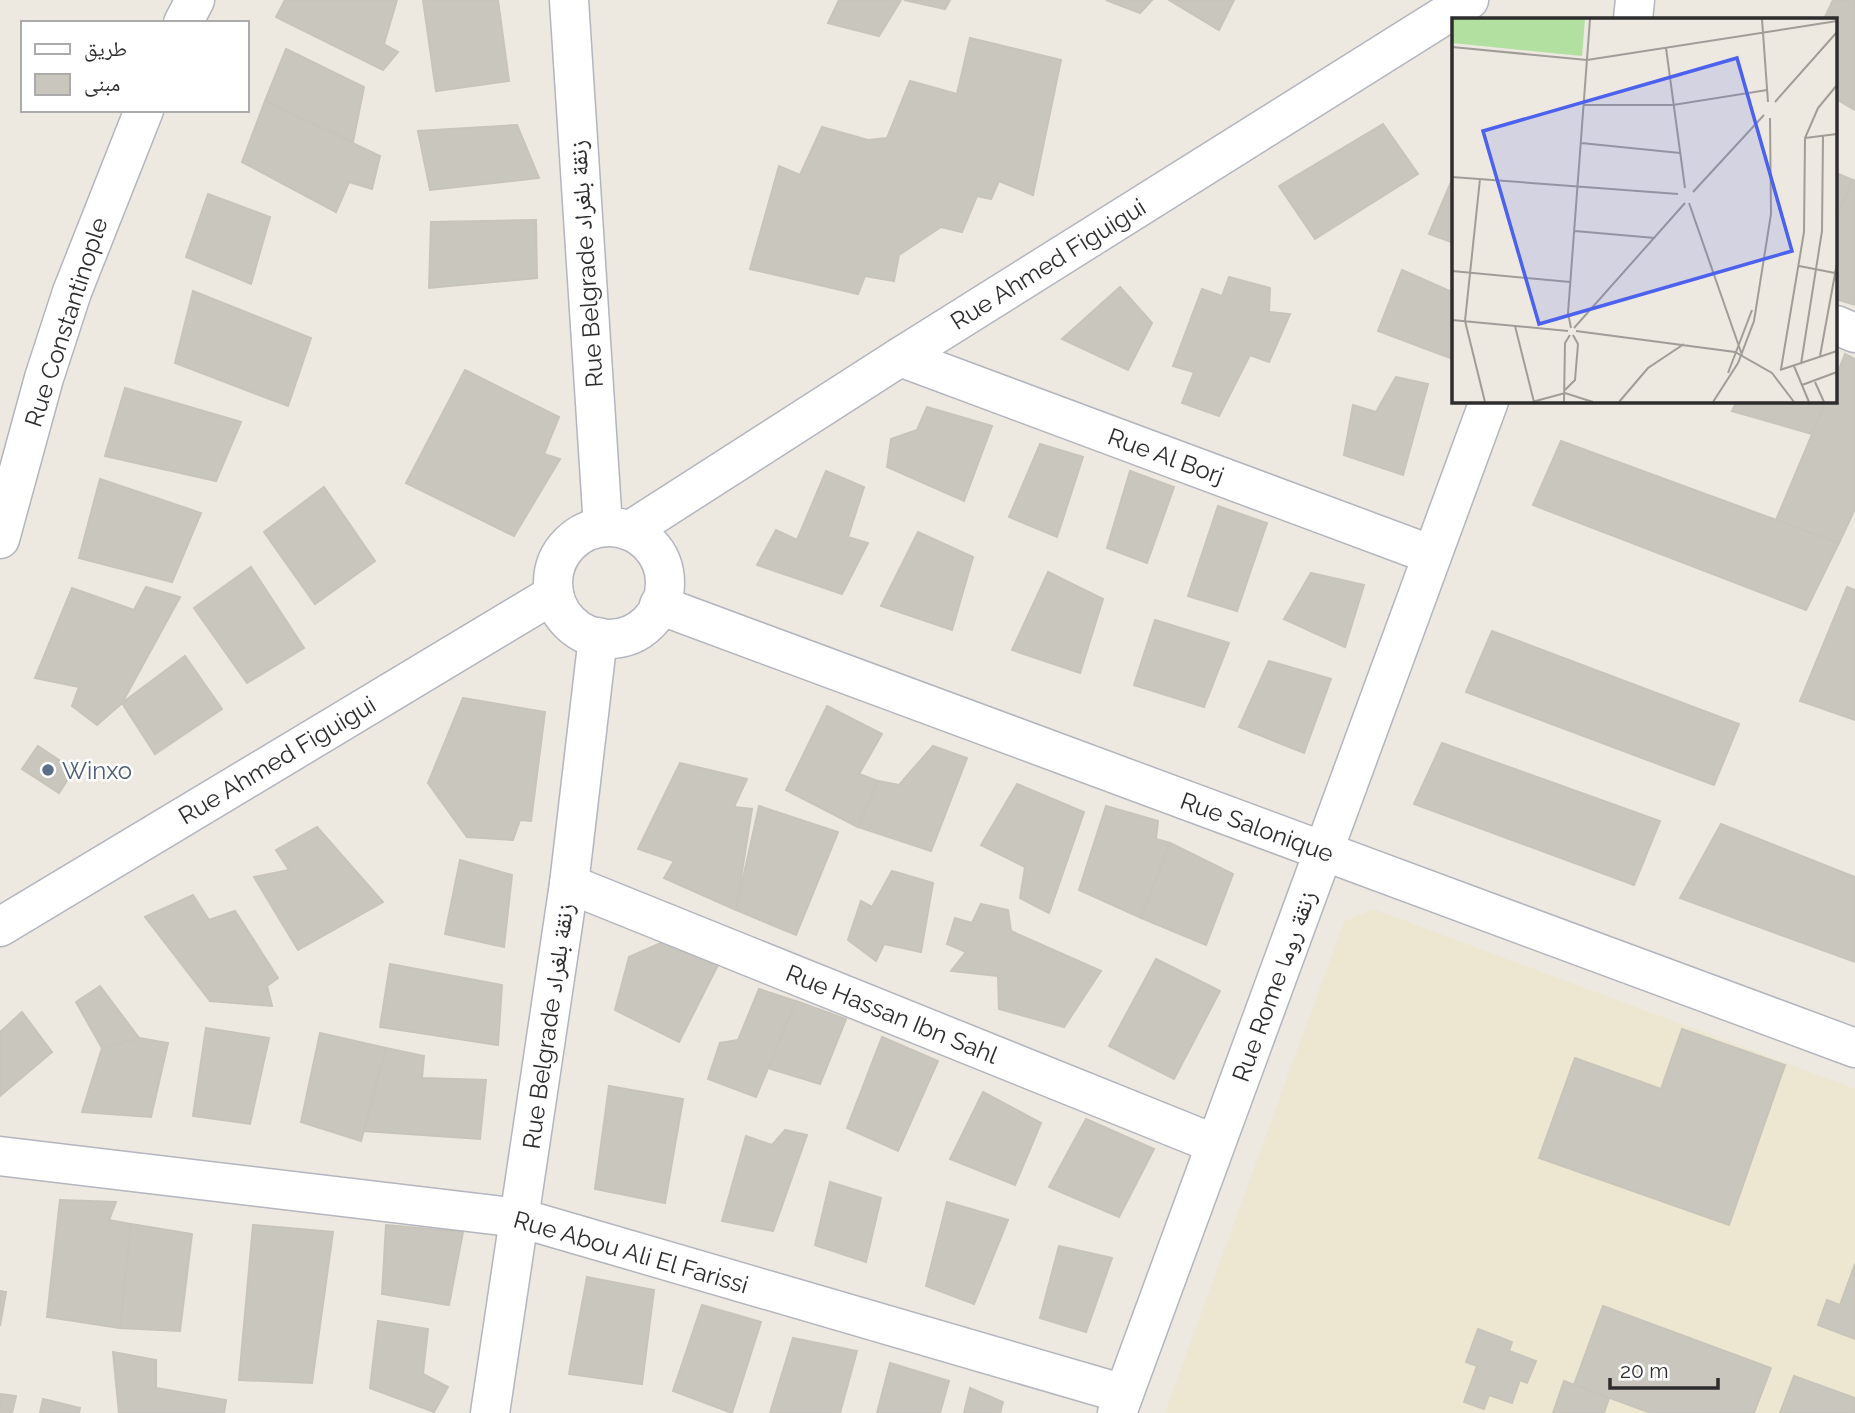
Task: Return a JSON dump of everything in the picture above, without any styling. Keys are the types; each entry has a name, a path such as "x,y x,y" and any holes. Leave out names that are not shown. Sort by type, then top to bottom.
{"street":[{"path":"184,21 195,0"},
{"name":"Rue Belgrade زنقة بلغراد","path":"569,0 616,529"},
{"name":"Rue Ahmed Figuigui","path":"616,529 900,357 1469,0"},
{"path":"1633,18 1635,0"},
{"name":"Rue Constantinople","path":"0,539 44,377 72,292 143,112"},
{"path":"1838,326 1855,333"},
{"name":"Rue Al Borj","path":"900,357 1432,555"},
{"name":"Rue Rome زنقة روما","path":"1121,1403 1489,402"},
{"path":"616,529 645,541 660,562 664,589 650,621 635,632 617,638 598,637 573,626 561,611 554,594 553,575 564,549 578,536 616,529"},
{"name":"Rue Ahmed Figuigui","path":"0,927 554,594"},
{"name":"Rue Salonique","path":"659,605 1855,1048"},
{"name":"Rue Belgrade زنقة بلغراد","path":"490,1413 569,884 598,637"},
{"name":"Rue Hassan Ibn Sahl","path":"569,884 1215,1144"},
{"name":"Rue Abou Ali El Farissi","path":"0,1156 520,1218 1121,1403"}],"shaded area":[{"path":"1373,909 1855,1089 1855,1413 1165,1413 1344,922"}],"building":[{"path":"285,0 397,0 384,44 398,52 383,70 276,17"},
{"path":"423,0 498,0 509,81 436,91"},
{"path":"839,0 901,0 879,36 828,23"},
{"path":"904,0 950,0 945,9"},
{"path":"1106,0 1152,0 1140,13"},
{"path":"1169,0 1234,0 1219,30"},
{"path":"1833,0 1855,0 1855,110 1838,100 1838,18 1824,18"},
{"path":"970,38 1061,60 1033,195 999,181 991,199 977,196 962,232 941,227 899,255 894,281 865,276 858,294 750,269 779,166 800,175 822,127 868,140 887,138 910,81 957,94"},
{"path":"286,49 364,87 353,142 265,101"},
{"path":"265,101 380,156 372,189 349,182 336,212 242,162"},
{"path":"1383,124 1418,174 1315,239 1279,186"},
{"path":"517,125 539,178 430,190 418,131"},
{"path":"1838,174 1853,180 1838,214"},
{"path":"1452,180 1452,242 1429,234"},
{"path":"1853,180 1855,305 1838,300 1838,214"},
{"path":"208,194 270,217 251,284 186,257"},
{"path":"536,220 537,278 429,288 431,222"},
{"path":"1402,270 1452,292 1450,358 1378,331"},
{"path":"1229,277 1270,288 1269,312 1290,314 1269,362 1250,355 1219,416 1182,403 1194,372 1173,366 1202,289 1222,296"},
{"path":"1120,287 1152,323 1128,370 1062,339"},
{"path":"193,291 311,338 288,406 175,363"},
{"path":"1845,354 1855,359 1855,509 1839,543 1776,520 1826,402 1838,402 1838,372"},
{"path":"465,370 559,417 544,454 560,459 514,536 406,483"},
{"path":"1396,377 1428,384 1403,475 1344,455 1353,405 1376,412"},
{"path":"125,388 241,422 216,481 105,456"},
{"path":"1736,402 1826,402 1812,434 1732,411"},
{"path":"927,407 992,426 964,501 887,467 891,439 917,430"},
{"path":"1561,441 1839,543 1806,610 1533,505"},
{"path":"1040,444 1083,457 1057,537 1009,517"},
{"path":"826,471 864,487 848,537 868,543 842,594 757,565 776,530 797,540"},
{"path":"1130,471 1174,487 1147,563 1107,548"},
{"path":"100,479 201,513 172,582 79,558"},
{"path":"324,487 375,561 315,604 264,532"},
{"path":"1218,506 1267,523 1237,611 1188,596"},
{"path":"918,532 973,557 952,630 881,606"},
{"path":"251,567 304,648 247,683 194,608"},
{"path":"1048,572 1103,599 1080,673 1012,650"},
{"path":"1311,573 1364,585 1345,647 1284,619"},
{"path":"146,587 180,597 122,703 97,725 72,706 79,687 35,678 72,588 134,610"},
{"path":"1847,587 1855,590 1855,720 1800,701"},
{"path":"1155,620 1229,643 1204,707 1134,685"},
{"path":"1492,631 1739,724 1714,785 1466,692"},
{"path":"185,656 222,709 155,754 122,703"},
{"path":"1269,661 1331,679 1304,753 1239,727"},
{"path":"463,698 545,712 531,821 520,820 513,840 467,837 428,783"},
{"path":"827,706 882,734 859,774 878,781 858,827 786,790"},
{"path":"1442,743 1660,821 1634,885 1414,804"},
{"path":"38,746 74,770 59,793 22,769"},
{"path":"933,746 967,758 931,851 858,827 878,781 899,785"},
{"path":"680,763 747,779 734,807 752,809 736,910 664,878 674,861 638,849"},
{"path":"1017,784 1084,812 1049,913 1020,898 1025,867 981,845"},
{"path":"759,806 838,832 796,935 736,910"},
{"path":"1106,806 1158,821 1156,839 1170,843 1141,918 1079,890"},
{"path":"1721,824 1855,877 1855,962 1680,898"},
{"path":"317,827 383,902 298,950 254,877 289,870 276,850"},
{"path":"1170,843 1233,874 1206,945 1141,918"},
{"path":"460,860 512,875 504,947 445,934"},
{"path":"892,871 933,883 921,952 884,944 876,961 848,940 861,901 872,907"},
{"path":"193,895 209,920 235,911 278,978 267,986 272,1006 210,1001 145,917"},
{"path":"981,904 1008,910 1011,931 1101,971 1064,1027 999,1009 998,976 951,971 966,952 947,944 955,918 972,923"},
{"path":"665,941 719,963 679,1042 615,1010 629,957"},
{"path":"1156,959 1220,991 1174,1079 1109,1046"},
{"path":"390,964 502,985 498,1045 380,1027"},
{"path":"100,986 139,1038 102,1048 76,1002"},
{"path":"759,989 796,1001 756,1097 708,1079 720,1043 738,1040"},
{"path":"796,1001 846,1019 820,1084 768,1068"},
{"path":"22,1012 52,1052 0,1096 0,1032"},
{"path":"206,1028 269,1038 250,1124 193,1116"},
{"path":"1682,1029 1785,1065 1729,1225 1539,1158 1575,1058 1661,1089"},
{"path":"320,1033 386,1048 361,1141 301,1122"},
{"path":"882,1037 938,1061 898,1151 847,1128"},
{"path":"139,1038 168,1043 151,1117 82,1112 102,1048"},
{"path":"386,1048 424,1056 422,1078 486,1080 480,1139 364,1131"},
{"path":"609,1086 683,1099 665,1203 595,1189"},
{"path":"983,1092 1041,1123 1015,1185 950,1159"},
{"path":"1086,1119 1154,1149 1119,1217 1049,1187"},
{"path":"785,1130 807,1135 773,1231 722,1221 746,1136 772,1145"},
{"path":"830,1182 881,1198 866,1262 815,1245"},
{"path":"60,1200 116,1202 109,1220 131,1224 120,1328 47,1317"},
{"path":"947,1202 1008,1220 974,1304 926,1286"},
{"path":"131,1224 192,1234 180,1331 120,1328"},
{"path":"253,1225 333,1232 312,1383 239,1380"},
{"path":"386,1225 463,1232 449,1305 382,1294"},
{"path":"1059,1246 1112,1258 1086,1332 1040,1318"},
{"path":"1855,1264 1855,1339 1818,1325 1827,1300 1840,1305"},
{"path":"587,1277 654,1290 642,1384 569,1374"},
{"path":"0,1291 6,1292 0,1326"},
{"path":"702,1305 761,1322 732,1413 673,1391"},
{"path":"1603,1306 1771,1368 1754,1413 1651,1413 1574,1385"},
{"path":"378,1321 428,1329 423,1374 448,1387 434,1412 370,1388"},
{"path":"1478,1329 1512,1342 1509,1351 1536,1361 1527,1383 1520,1380 1512,1403 1489,1395 1484,1409 1464,1402 1477,1366 1466,1362"},
{"path":"793,1338 857,1351 840,1413 770,1413"},
{"path":"113,1352 156,1360 156,1388 226,1400 224,1413 119,1413"},
{"path":"890,1363 949,1381 940,1413 877,1413"},
{"path":"1794,1376 1855,1398 1855,1413 1780,1413"},
{"path":"1564,1381 1609,1398 1604,1413 1553,1413"},
{"path":"970,1388 1003,1402 1000,1413 964,1413"},
{"path":"0,1394 16,1396 12,1413 0,1413"},
{"path":"43,1399 80,1408 79,1413 40,1413"}],"place":[{"name":"Winxo","path":"48,770"}]}
